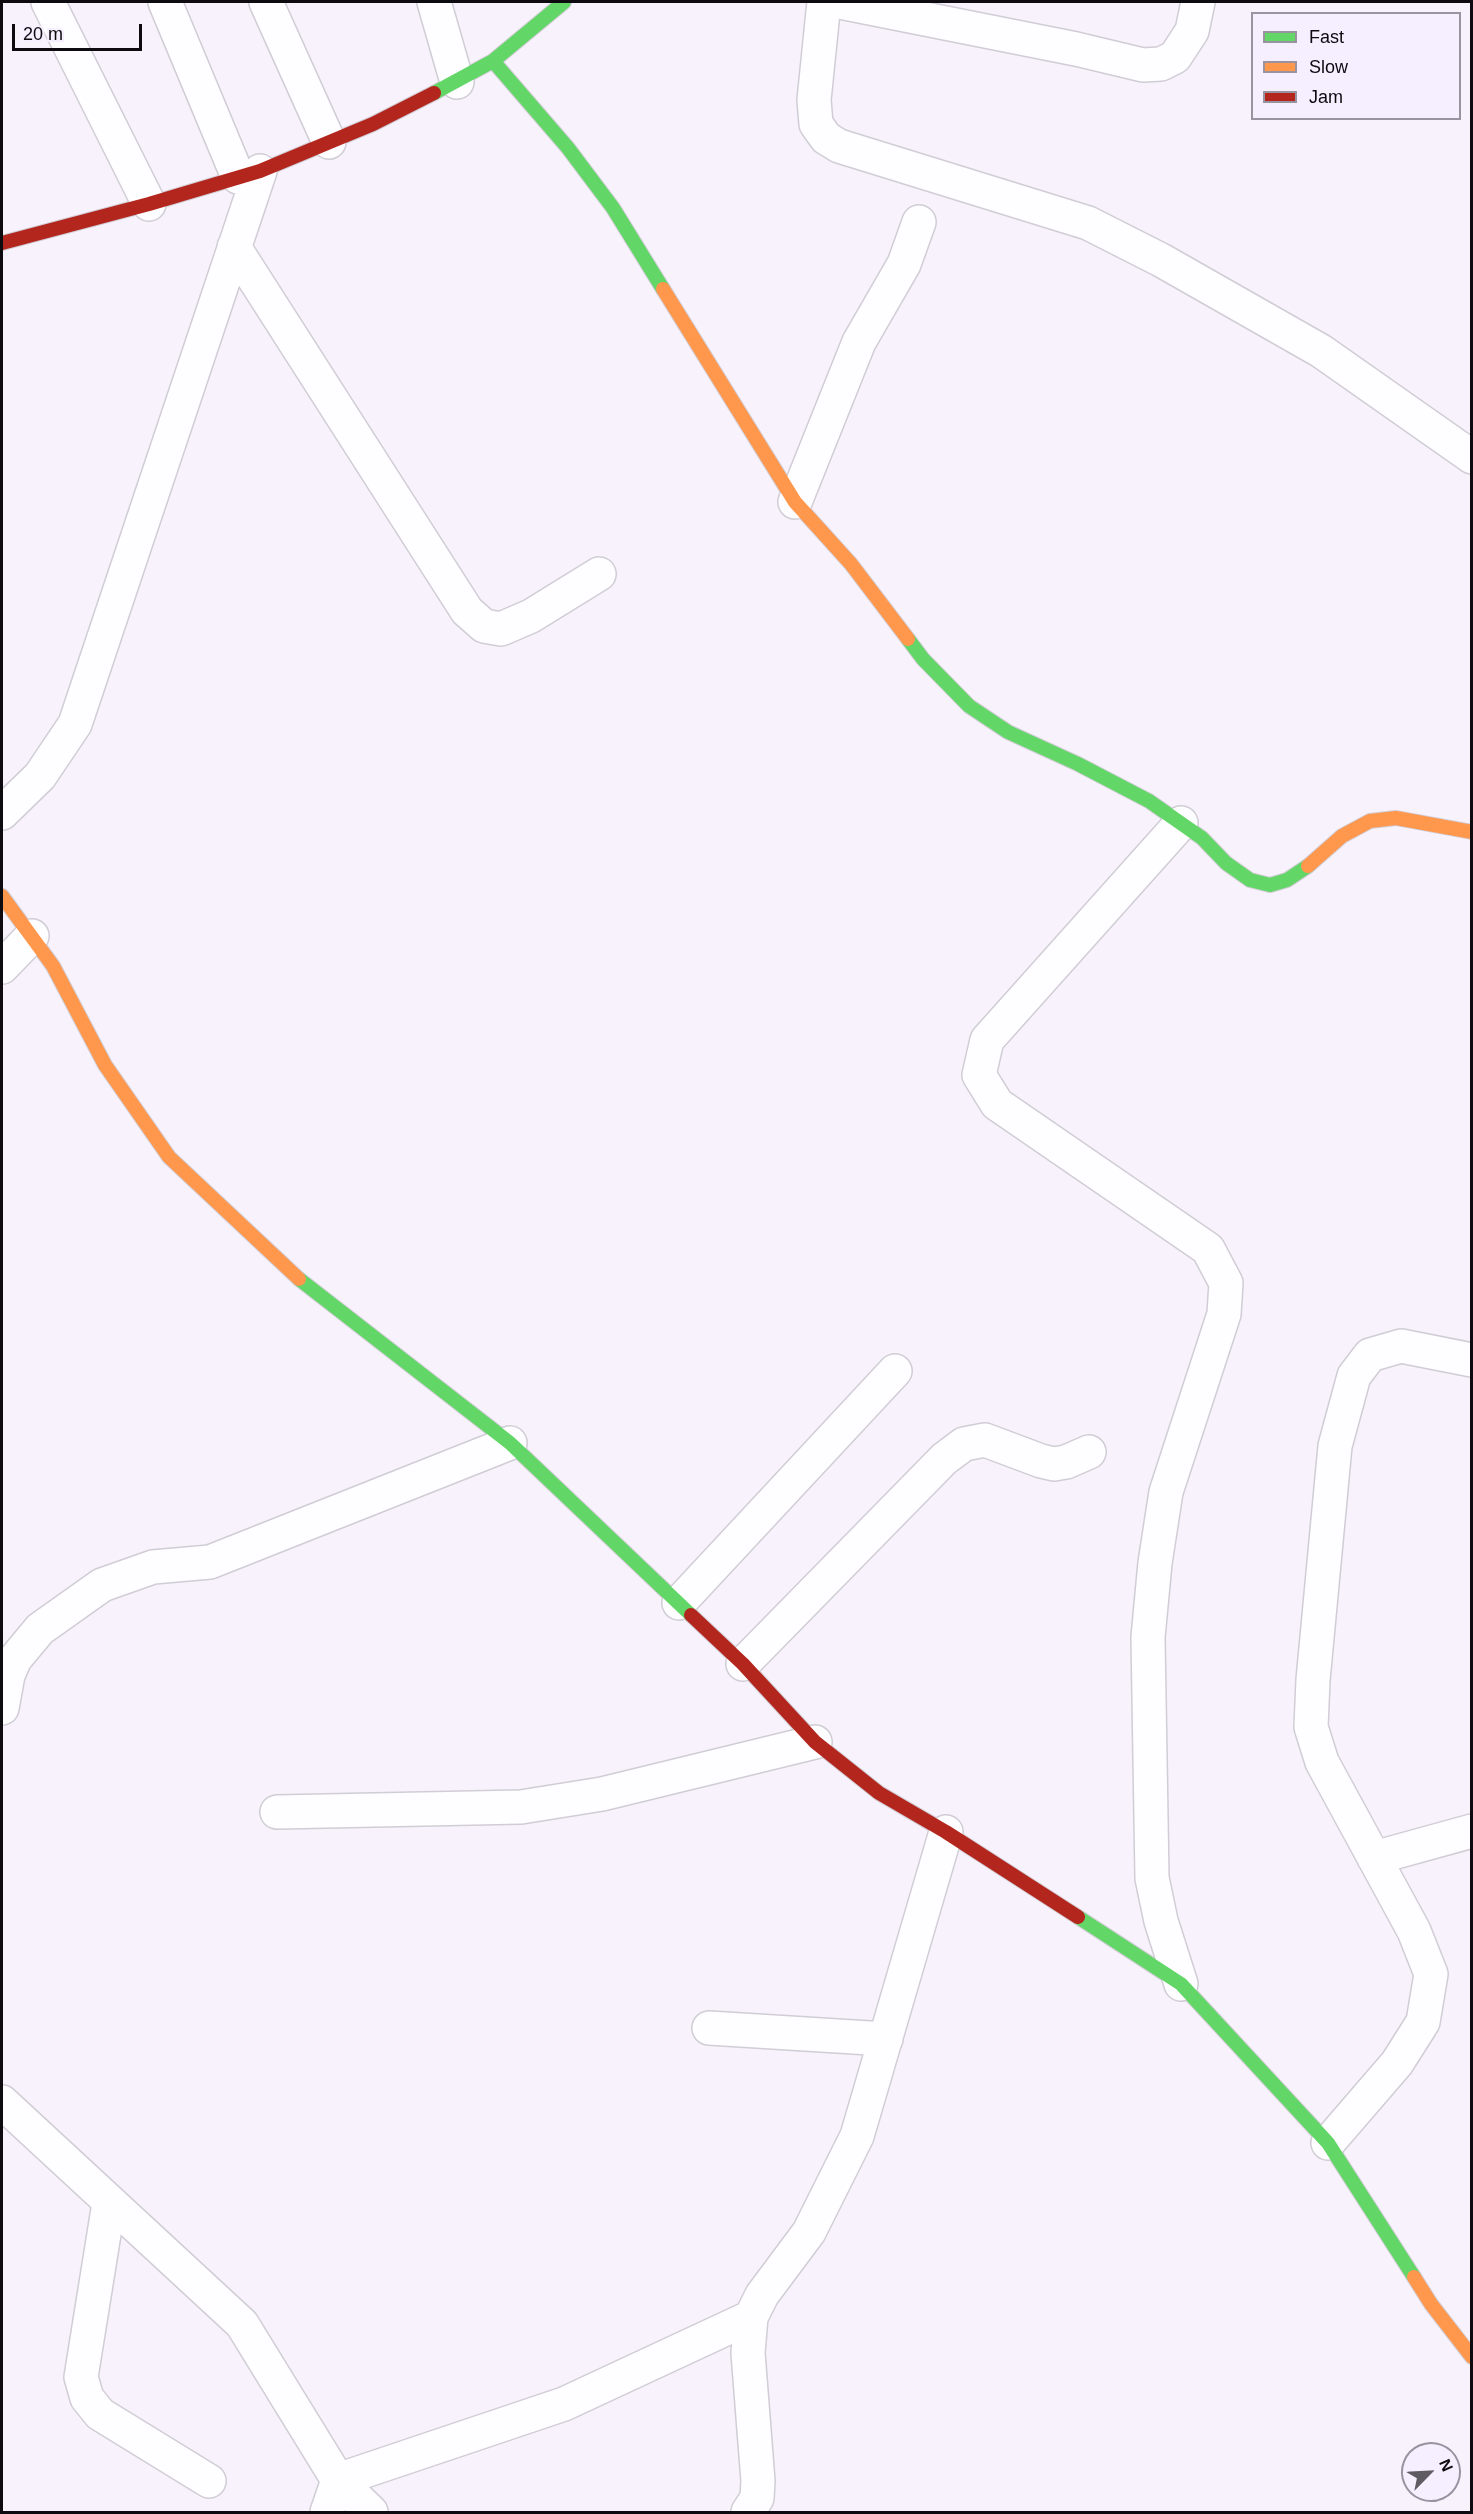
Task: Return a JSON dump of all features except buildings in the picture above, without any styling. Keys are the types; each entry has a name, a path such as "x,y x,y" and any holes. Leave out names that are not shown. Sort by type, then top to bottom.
{"street":[{"path":"48,2 149,204"},
{"path":"2,813 40,776 75,724 234,247 249,174 165,2"},
{"path":"266,2 328,142"},
{"path":"434,2 457,82"},
{"path":"2,243 149,204 249,174 374,123 457,82 493,61 564,2"},
{"path":"824,2 814,100 816,124 826,138 839,146 1088,223 1161,260 1321,351 1472,457"},
{"path":"840,2 1076,49 1143,65 1161,64 1175,57 1192,31 1198,2"},
{"path":"493,61 568,148 613,208 795,502 851,564 923,659 969,706 1008,732 1078,764 1149,801 1202,838 1226,864 1250,880 1270,885 1287,880 1315,861 1342,836 1370,821 1395,819 1472,832"},
{"path":"795,502 859,342 904,264 919,222"},
{"path":"234,247 468,611 484,626 501,629 531,616 599,574"},
{"path":"1181,823 987,1041 979,1075 997,1104 1208,1249 1226,1283 1224,1314 1166,1492 1155,1563 1148,1637 1152,1878 1161,1921 1181,1984"},
{"path":"2,896 53,966 105,1065 169,1157 312,1291 510,1443 743,1664 814,1742 879,1793 946,1832 1181,1984 1328,2143 1431,2304 1472,2357"},
{"path":"2,967 32,936"},
{"path":"1328,2143 1397,2063 1423,2022 1431,1974 1414,1931 1322,1762 1311,1727 1313,1680 1335,1446 1354,1376 1370,1355 1401,1346 1472,1360"},
{"path":"679,1603 895,1371"},
{"path":"743,1664 944,1459 964,1444 985,1440 1054,1464 1066,1462 1089,1452"},
{"path":"2,1708 5,1676 15,1659 40,1629 102,1585 153,1567 210,1562 510,1443"},
{"path":"277,1812 521,1807 602,1794 814,1742"},
{"path":"1374,1858 1472,1831"},
{"path":"748,2512 757,2498 758,2481 748,2353 751,2317 762,2295 809,2232 857,2136 946,1832"},
{"path":"709,2028 886,2039"},
{"path":"2,2102 109,2204 242,2324 338,2480 371,2512"},
{"path":"109,2204 81,2377 87,2398 100,2414 209,2481"},
{"path":"338,2480 564,2404 751,2317"},
{"path":"327,2512 338,2480"}],"traffic: fast":[{"path":"434,93 493,61 564,2"},
{"path":"493,61 568,148 613,208 663,289"},
{"path":"908,639 923,659 969,706 1008,732 1078,764 1149,801 1202,838 1226,863 1250,880 1270,885 1287,880 1308,866"},
{"path":"299,1279 510,1443 691,1615"},
{"path":"1078,1917 1181,1984 1328,2143 1414,2277"}],"traffic: slow":[{"path":"663,289 795,502 851,564 908,639"},
{"path":"1308,866 1342,836 1370,821 1396,818 1472,832"},
{"path":"2,896 53,966 105,1065 169,1157 299,1279"},
{"path":"1414,2277 1431,2304 1472,2357"}],"traffic: jam":[{"path":"2,243 149,204 260,171 373,124 434,93"},
{"path":"691,1615 743,1664 815,1742 879,1793 946,1832 1078,1917"}]}
